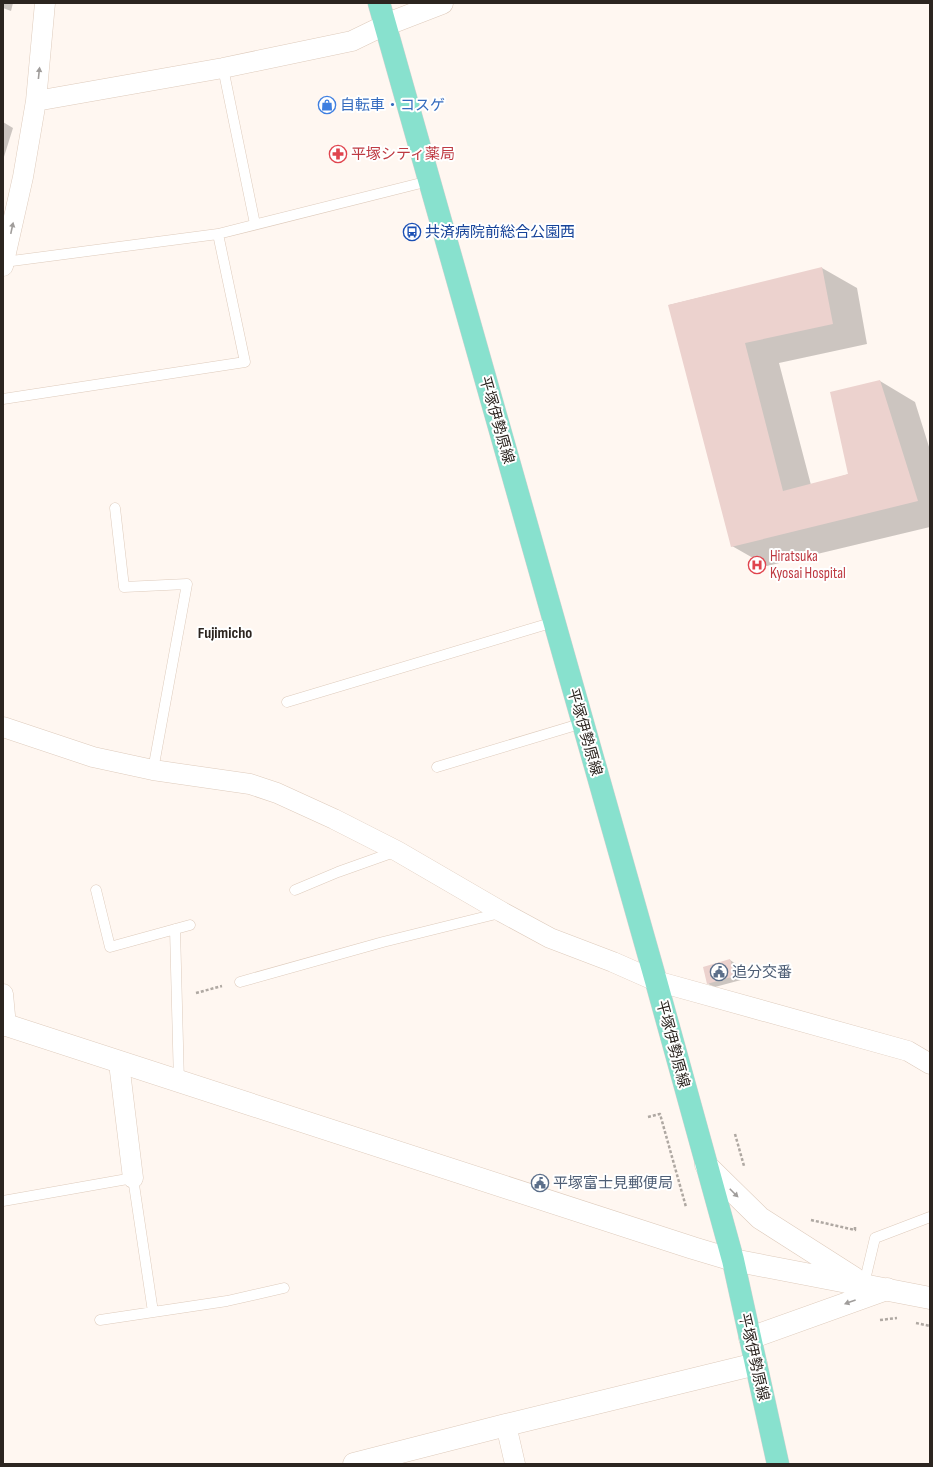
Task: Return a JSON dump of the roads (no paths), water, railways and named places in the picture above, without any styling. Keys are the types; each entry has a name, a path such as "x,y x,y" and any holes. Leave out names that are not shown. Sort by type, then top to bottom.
{"main road":[{"name":"平塚伊勢原線","path":"379,3 656,981 733,1260 778,1464"}],"street":[{"path":"4,264 23,177 36,101 45,3"},
{"path":"36,101 223,68 352,41 385,25 442,3"},
{"path":"3,727 93,757 154,770 250,784 277,793 334,818 397,851 550,938 613,962 656,981 908,1051 930,1064"},
{"path":"3,994 5,1025 120,1063 675,1243 733,1260 864,1284 930,1298"},
{"path":"120,1063 133,1178"},
{"path":"706,1165 760,1218 864,1284"},
{"path":"750,1338 887,1289"},
{"path":"354,1464 756,1364"},
{"path":"506,1425 514,1464"}],"lane":[{"path":"223,68 255,224"},
{"path":"4,264 218,234 429,181"},
{"path":"3,399 245,362 218,234"},
{"path":"115,508 124,587 187,584 154,770"},
{"path":"287,702 554,622"},
{"path":"437,767 583,723"},
{"path":"295,890 338,872 397,851"},
{"path":"96,890 110,947 190,925"},
{"path":"240,982 383,942 502,912"},
{"path":"175,929 179,1082"},
{"path":"3,1201 133,1178 153,1312"},
{"path":"864,1284 876,1238 930,1217"},
{"path":"100,1320 228,1301 284,1288"}],"place":[{"name":"自転車・コスゲ","path":"327,105"},
{"name":"平塚シティ薬局","path":"338,154"},
{"name":"共済病院前総合公園西","path":"412,232"},
{"name":"Hiratsuka Kyosai Hospital","path":"757,565"},
{"name":"追分交番","path":"719,972"},
{"name":"平塚富士見郵便局","path":"540,1183"}],"district":[{"name":"Fujimicho","path":"225,632"}]}
